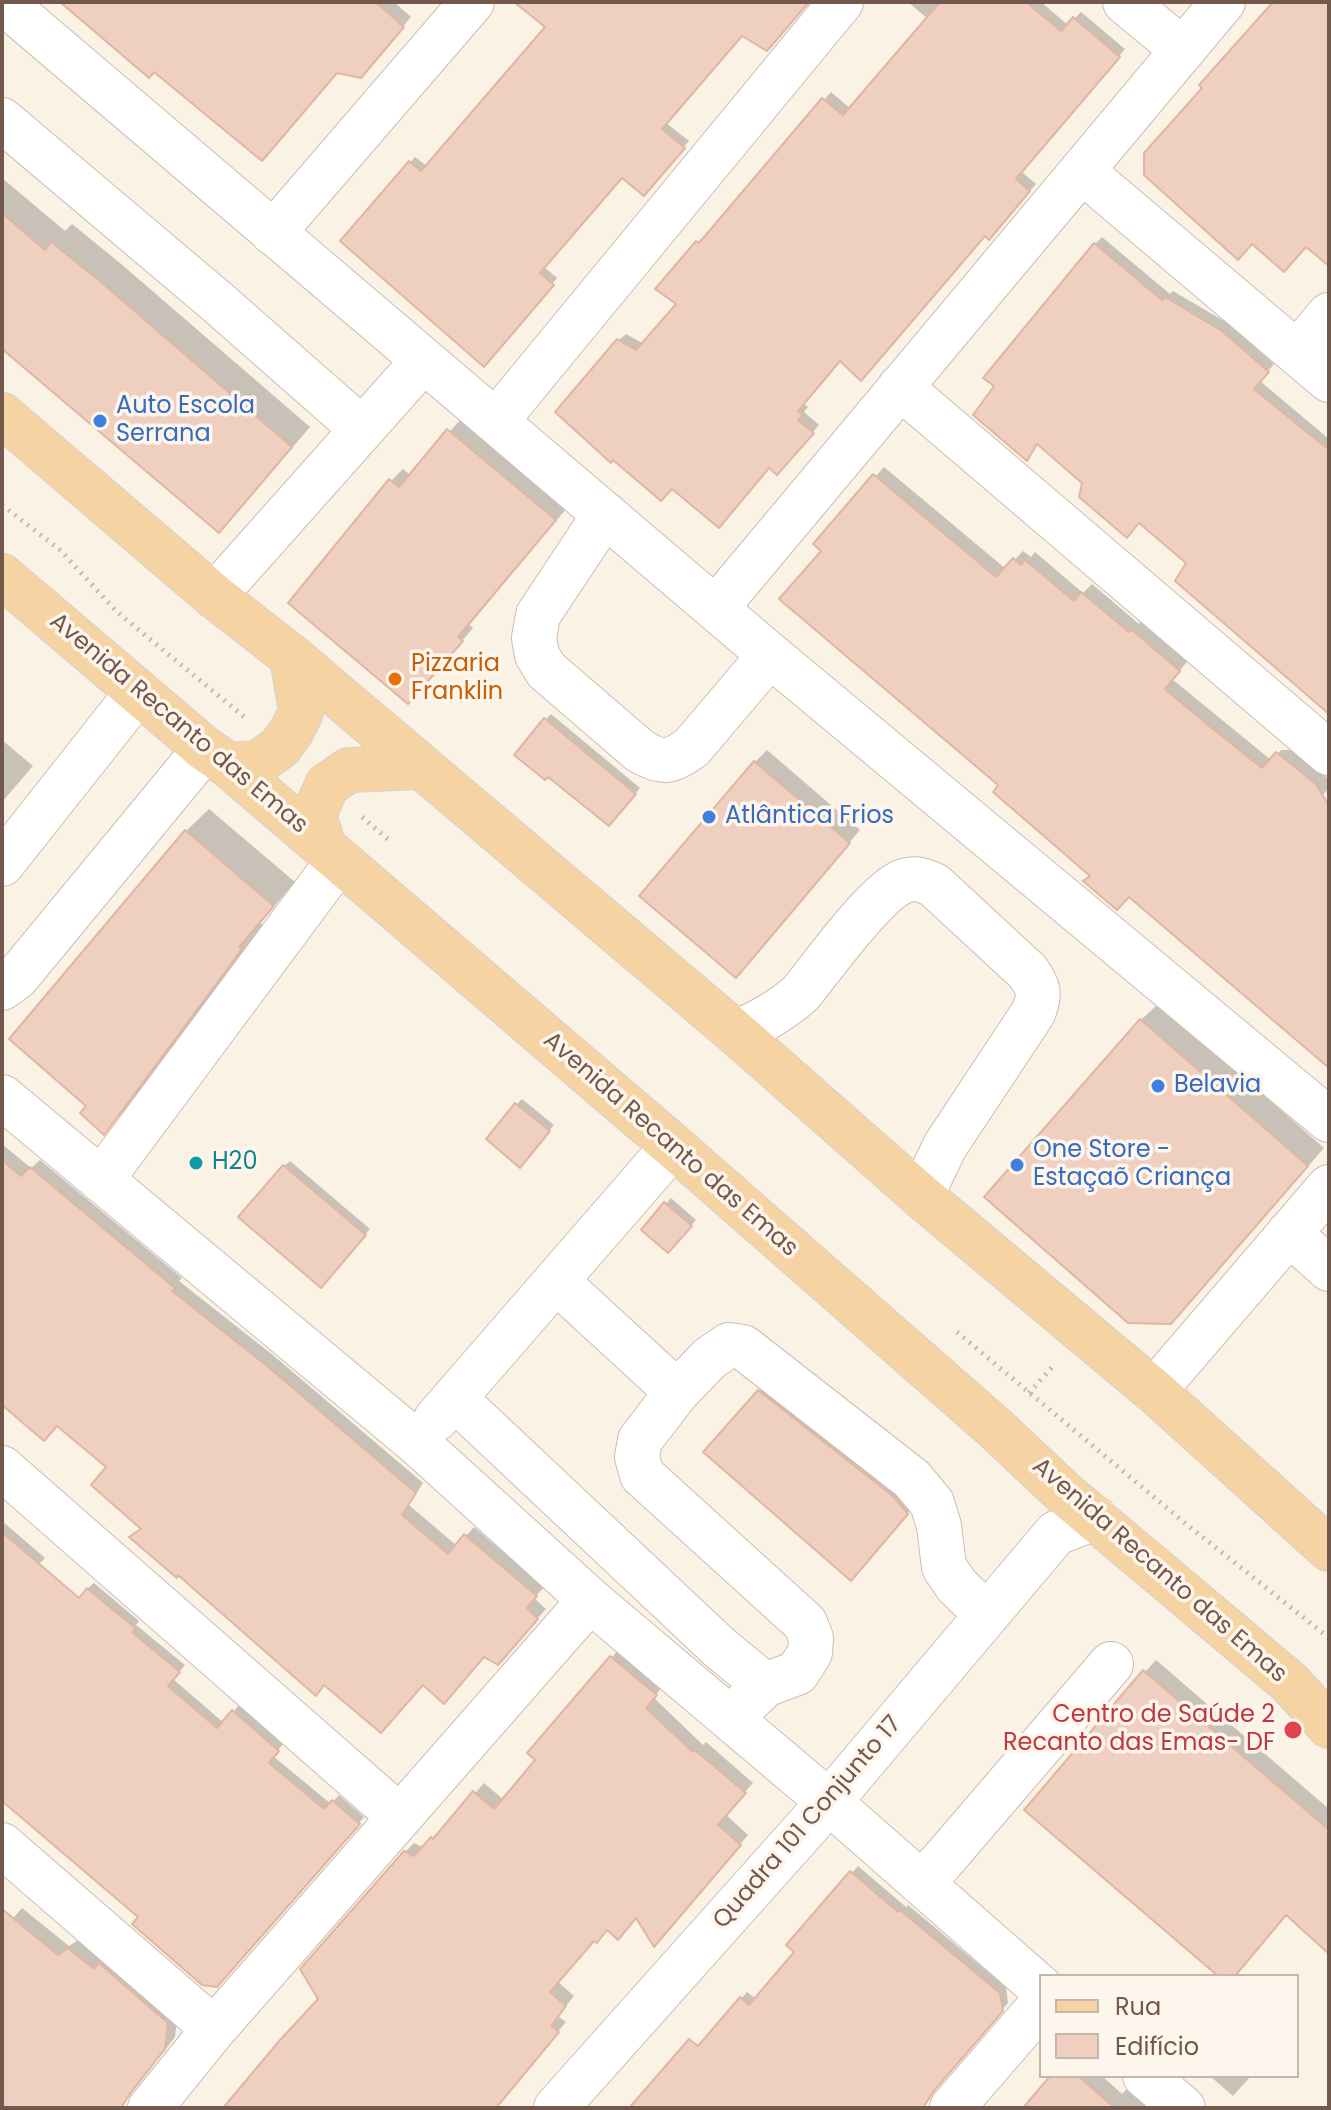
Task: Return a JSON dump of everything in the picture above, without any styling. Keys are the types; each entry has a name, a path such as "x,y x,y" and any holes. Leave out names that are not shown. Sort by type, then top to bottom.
{"main road":[{"path":"2,415 736,1033 921,1196 1154,1391 1329,1549"},
{"name":"Avenida Recanto das Emas","path":"2,576 20,609 138,692 331,854 673,1146 995,1428 1071,1515 1289,1682 1329,1726"},
{"path":"217,757 258,763 280,747 301,712 292,657"},
{"path":"331,854 314,815 327,785 349,770 420,767"}],"street":[{"path":"3,2 770,655 1329,1120"},
{"path":"496,421 841,2"},
{"path":"1125,2 1183,50"},
{"path":"716,608 1223,2"},
{"path":"273,233 460,6"},
{"path":"2,120 362,429"},
{"path":"1082,171 1313,366 1329,315"},
{"path":"214,596 423,361"},
{"path":"900,387 1329,753"},
{"path":"605,514 538,615 534,638 537,655 546,670 640,751 654,759 669,761 680,756 692,747 770,655"},
{"path":"2,864 138,692"},
{"path":"2,988 17,977 217,757"},
{"path":"101,1180 331,854"},
{"path":"736,1033 767,1019 801,993 890,887 906,879 920,878 934,885 1028,972 1038,987 1039,998 1033,1013 945,1146 921,1196"},
{"path":"2,1097 416,1442 590,1600 829,1802 1039,1986"},
{"path":"416,1442 673,1146"},
{"path":"1154,1391 1329,1187"},
{"path":"1289,1233 1329,1269"},
{"path":"556,1281 677,1392"},
{"path":"730,1719 765,1685 797,1673 810,1653 811,1638 805,1623 642,1475 637,1457 640,1440 677,1392 710,1358 729,1345 743,1347 912,1479 932,1503 939,1526 944,1567 957,1586 987,1615"},
{"path":"454,1398 720,1648 765,1685"},
{"path":"2,1468 400,1817"},
{"name":"Quadra 101 Conjunto 17","path":"556,2108 829,1802 1071,1515"},
{"path":"150,2108 214,2029 590,1600"},
{"path":"921,1883 1111,1664"},
{"path":"2,1845 214,2029"},
{"path":"952,2108 1039,2007"},
{"path":"1147,2078 1183,2108"}],"path":[{"path":"995,1428 1083,1332"}],"building":[{"path":"60,2 376,2 404,27 361,78 337,73 262,161 154,72 149,78"},
{"path":"514,2 809,2 767,51 742,36 662,129 685,148 644,196 622,178 540,273 554,285 484,367 340,241 409,161 421,171 545,27"},
{"path":"940,2 1026,2 1061,31 1073,17 1120,57 1016,179 1030,191 989,240 985,236 861,381 840,361 798,411 803,415 798,420 814,433 777,475 769,468 719,528 672,489 661,501 613,460 611,463 555,412 617,339 636,350 676,304 655,289 696,241 699,243 822,98 843,115"},
{"path":"1273,2 1329,2 1329,266 1306,247 1284,272 1252,244 1238,260 1144,175 1144,153"},
{"path":"2,213 45,250 51,242 101,282 292,447 219,533 2,349"},
{"path":"1094,243 1162,300 1165,297 1222,331 1269,372 1254,389 1329,450 1329,714 1175,581 1186,563 1139,523 1127,538 1079,497 1082,483 1037,444 1027,461 973,415 994,386 983,378"},
{"path":"447,429 556,520 458,637 463,641 408,704 288,603 389,479 399,487"},
{"path":"873,474 996,577 1013,558 1021,565 1025,560 1074,601 1081,592 1180,671 1165,689 1213,729 1262,768 1276,752 1316,784 1329,806 1329,1068 1129,897 1117,910 1083,881 1090,876 993,792 998,785 779,599 821,551 813,544"},
{"path":"544,718 636,794 609,826 548,777 545,780 514,755"},
{"path":"754,761 850,843 736,978 639,896"},
{"path":"185,830 274,906 239,947 242,949 104,1135 80,1113 86,1106 9,1039"},
{"path":"1140,1019 1308,1166 1171,1324 1128,1323 984,1197"},
{"path":"515,1103 550,1131 520,1168 486,1139"},
{"path":"2,1160 21,1176 30,1167 175,1288 172,1291 266,1365 416,1493 402,1515 448,1554 464,1534 537,1596 527,1608 538,1619 498,1665 484,1657 444,1704 423,1685 381,1733 324,1685 316,1696 178,1575 177,1578 129,1537 141,1529 91,1485 106,1467 57,1426 44,1441 2,1405"},
{"path":"283,1165 366,1235 321,1288 238,1217"},
{"path":"664,1202 692,1226 668,1253 641,1230"},
{"path":"758,1390 894,1497 908,1514 851,1581 703,1452"},
{"path":"2,1532 79,1598 87,1588 135,1628 132,1632 180,1672 168,1686 217,1728 232,1710 279,1751 269,1763 324,1809 332,1800 360,1824 217,1987 202,1985 132,1924 138,1917 2,1801"},
{"path":"610,1656 657,1695 646,1708 693,1752 695,1750 746,1793 718,1825 741,1845 654,1947 636,1918 618,1940 607,1930 597,1943 594,1941 550,1992 566,2006 551,2026 559,2032 496,2108 223,2108 318,1999 300,1969 404,1851 414,1856 431,1837 433,1839 473,1791 494,1809 535,1760 527,1753"},
{"path":"1143,1670 1329,1830 1329,1954 1286,1915 1237,1974 1216,1974 1024,1810"},
{"path":"850,1871 1000,1993 1003,2011 933,2092 923,2108 629,2108 689,2039 698,2046 740,1997 749,2005 794,1952 786,1945"},
{"path":"2,1909 58,1955 68,1948 94,1969 99,1963 168,2023 165,2049 121,2108 2,2108"},
{"path":"1048,2078 1080,2078 1115,2108 1023,2108"}],"place":[{"name":"Auto Escola Serrana","path":"100,421"},
{"name":"Pizzaria Franklin","path":"395,679"},
{"name":"Atlântica Frios","path":"709,817"},
{"name":"Belavia","path":"1158,1086"},
{"name":"H20","path":"196,1163"},
{"name":"One Store - Estaçaõ Criança","path":"1017,1165"},
{"name":"Centro de Saúde 2 Recanto das Emas- DF","path":"1293,1730"}]}
